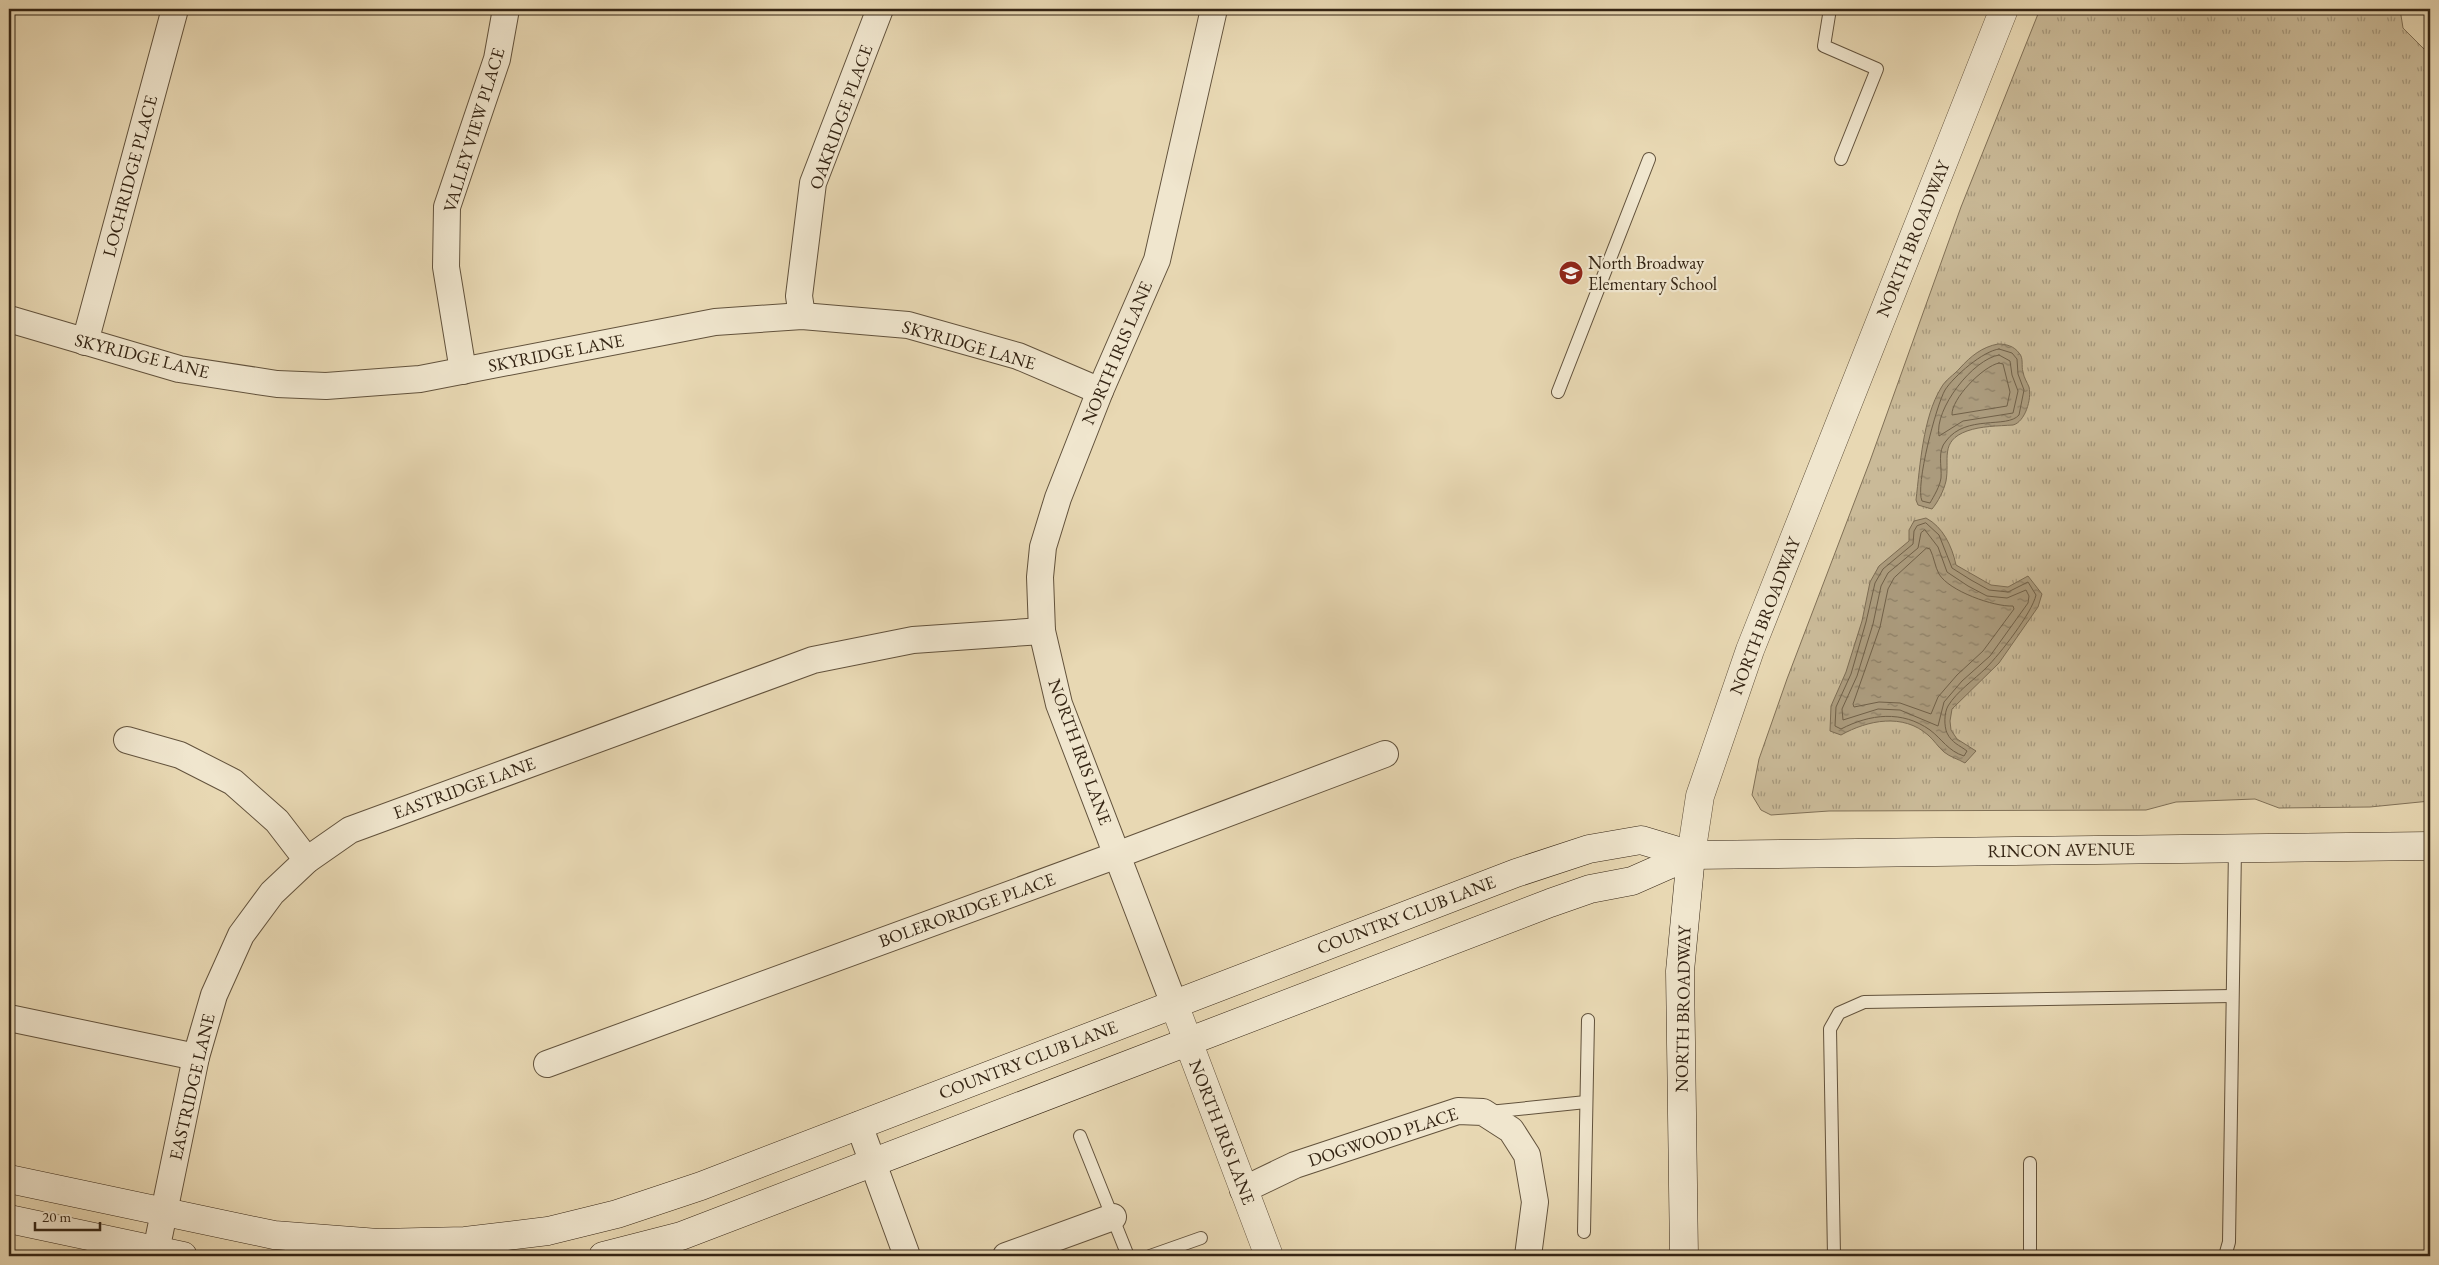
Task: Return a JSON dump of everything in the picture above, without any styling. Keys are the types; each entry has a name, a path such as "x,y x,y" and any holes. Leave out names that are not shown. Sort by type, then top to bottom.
{"main road":[{"name":"NORTH BROADWAY","path":"1684,1256 1680,971 1691,855 1700,796 1750,650 2004,9"},
{"name":"COUNTRY CLUB LANE","path":"9,1179 274,1235 470,1248 617,1214 701,1186 1516,873 1589,849 1641,840 1691,855"},
{"name":"RINCON AVENUE","path":"1691,855 2430,846"},
{"path":"603,1256 681,1236 1550,903 1590,889 1632,881 1691,855"},
{"name":"NORTH IRIS LANE","path":"1174,1004 1269,1256"},
{"path":"9,1220 183,1256"}],"street":[{"name":"LOCHRIDGE PLACE","path":"84,342 175,9"},
{"name":"VALLEY VIEW PLACE","path":"463,371 446,267 447,207 497,59 506,9"},
{"name":"OAKRIDGE PLACE","path":"802,316 799,296 813,183 880,9"},
{"name":"NORTH IRIS LANE","path":"1174,1004 1059,704 1042,631 1040,577 1043,547 1058,498 1100,391 1156,260 1214,9"},
{"name":"SKYRIDGE LANE","path":"9,320 179,369 277,384 326,386 420,379 715,322 802,316 908,325 1018,356 1100,391"},
{"name":"EASTRIDGE LANE","path":"156,1251 196,1057 214,995 241,934 272,893 307,860 350,830 813,660 913,640 1042,631"},
{"path":"126,740 180,755 233,782 277,821 307,860"},
{"name":"BOLERORIDGE PLACE","path":"547,1064 1117,855 1385,754"},
{"path":"9,1018 196,1057"},
{"name":"DOGWOOD PLACE","path":"1243,1190 1295,1165 1458,1111 1483,1112 1511,1130 1527,1155 1535,1202 1528,1256"},
{"path":"859,1125 907,1256"},
{"path":"1015,1255 1113,1217"}],"lane":[{"path":"1830,9 1824,46 1877,69 1841,160"},
{"path":"1558,392 1649,160"},
{"path":"2225,1256 2229,1242 2235,848"},
{"path":"1834,1256 1830,1029 1840,1013 1864,1002 2232,996"},
{"path":"1584,1232 1588,1020"},
{"path":"1483,1112 1586,1102"},
{"path":"1080,1136 1128,1256"},
{"path":"2030,1163 2030,1256"},
{"path":"1150,1256 1201,1238"}],"green space":[{"path":"2040,9 2400,9 2403,28 2430,55 2430,801 2370,807 2279,808 2255,799 2176,802 2146,810 1829,811 1771,815 1761,810 1752,795 1759,759 1787,679 1870,461 1961,207"}],"water":[{"path":"1998,344 2012,347 2021,355 2022,370 2030,392 2027,409 2021,419 2013,425 1978,428 1958,435 1952,440 1948,452 1946,481 1939,499 1932,509 1918,505 1916,500 1923,442 1935,400 1945,382 1968,360 1982,350"},
{"path":"1926,518 1937,526 1946,538 1956,565 1991,585 2008,587 2028,576 2042,594 2038,607 1999,663 1952,709 1951,730 1957,739 1976,751 1965,763 1946,754 1928,735 1918,728 1897,721 1885,721 1862,726 1841,735 1830,731 1831,706 1846,672 1862,621 1870,582 1879,566 1909,541 1909,530 1914,521"}],"place":[{"name":"North Broadway Elementary School","path":"1571,273"}]}
